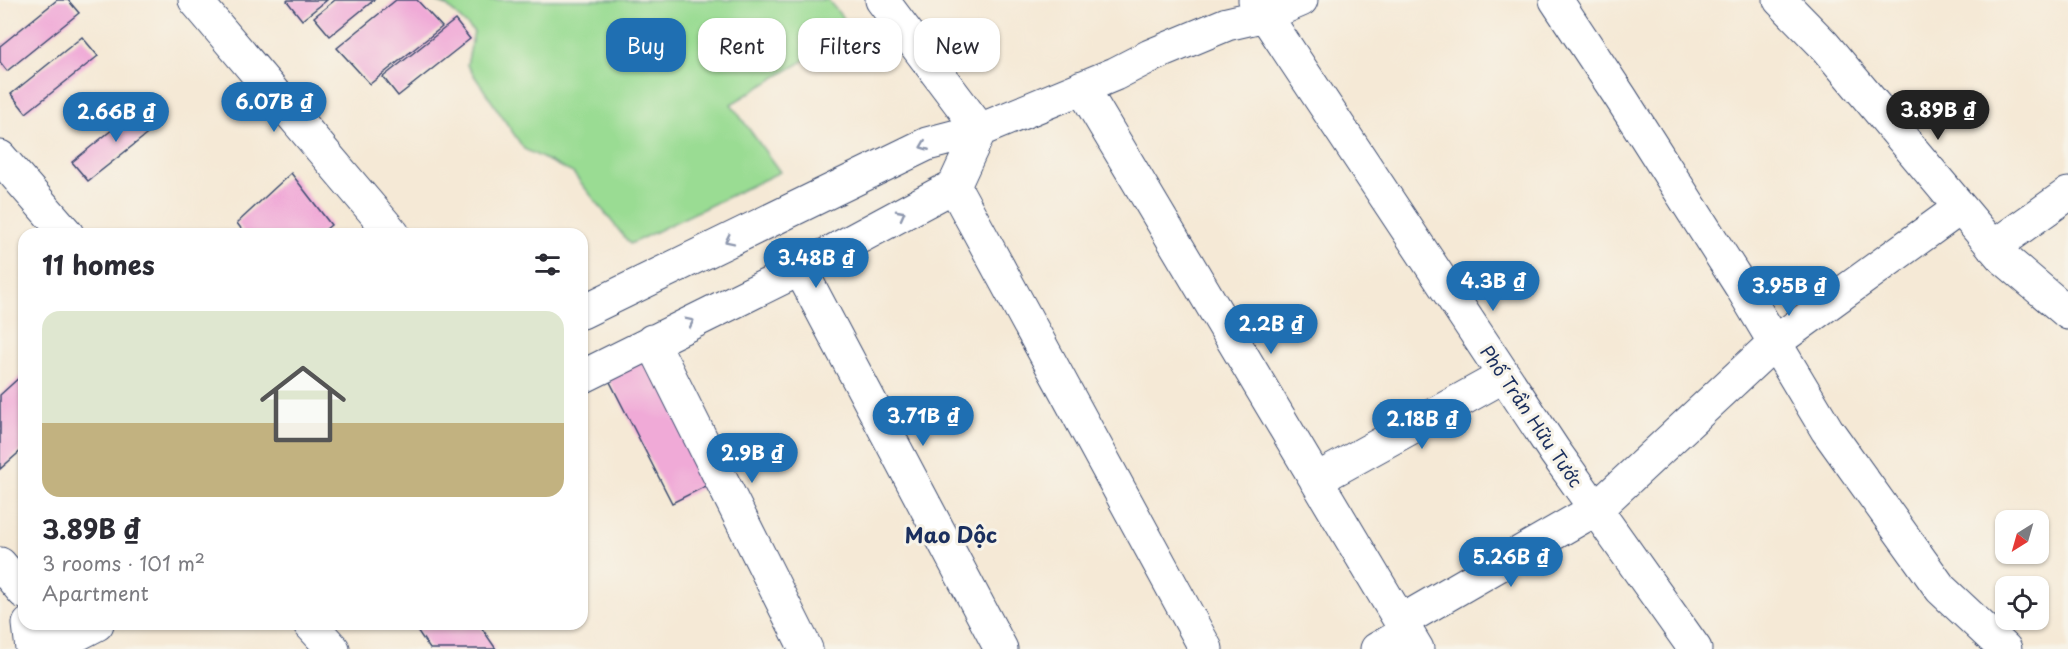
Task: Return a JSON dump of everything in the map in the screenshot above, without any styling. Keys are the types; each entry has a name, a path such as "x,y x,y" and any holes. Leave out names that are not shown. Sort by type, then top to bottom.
{"street":[{"path":"195,0 388,228"},
{"path":"882,0 980,130"},
{"path":"588,309 927,144 980,130 1260,8 1301,0"},
{"path":"1556,0 1621,98 1827,430 1941,589 2005,649"},
{"path":"1780,0 1824,45 2001,256 2068,313"},
{"name":"Phố Trần Hữu Tước","path":"1260,8 1504,376 1695,649"},
{"path":"1082,87 1408,634"},
{"path":"588,374 800,269 954,186 980,130"},
{"path":"0,157 62,228"},
{"path":"954,186 1206,649"},
{"path":"1993,247 2068,194"},
{"path":"1377,649 1408,634 1596,509 1774,343 1960,208"},
{"path":"800,269 1001,649"},
{"path":"652,341 806,649"},
{"path":"1316,480 1504,376"},
{"path":"0,564 18,585"},
{"path":"0,605 18,595"},
{"path":"30,630 32,649"},
{"path":"49,649 85,630"},
{"path":"316,630 333,649"}],"green space":[{"path":"431,0 828,0 843,18 798,18 798,64 786,71 786,18 698,18 698,72 785,72 731,104 780,172 630,244 573,173 524,149 467,65 474,32 447,6"}],"building":[{"path":"57,0 68,0 79,13 7,71 0,62 0,46"},
{"path":"288,0 327,0 302,20"},
{"path":"335,0 374,0 330,36 314,17"},
{"path":"396,0 417,0 442,27 370,84 337,48"},
{"path":"455,20 470,39 398,96 383,77"},
{"path":"82,37 98,56 26,113 11,94"},
{"path":"144,104 160,124 88,181 72,162"},
{"path":"291,173 331,225 327,228 241,228 237,223"},
{"path":"648,355 714,482 672,503 607,376"},
{"path":"18,379 18,453 0,469 0,395"},
{"path":"417,630 483,630 496,649 430,649"}],"district":[{"name":"Mao Dộc","path":"951,534"}]}
